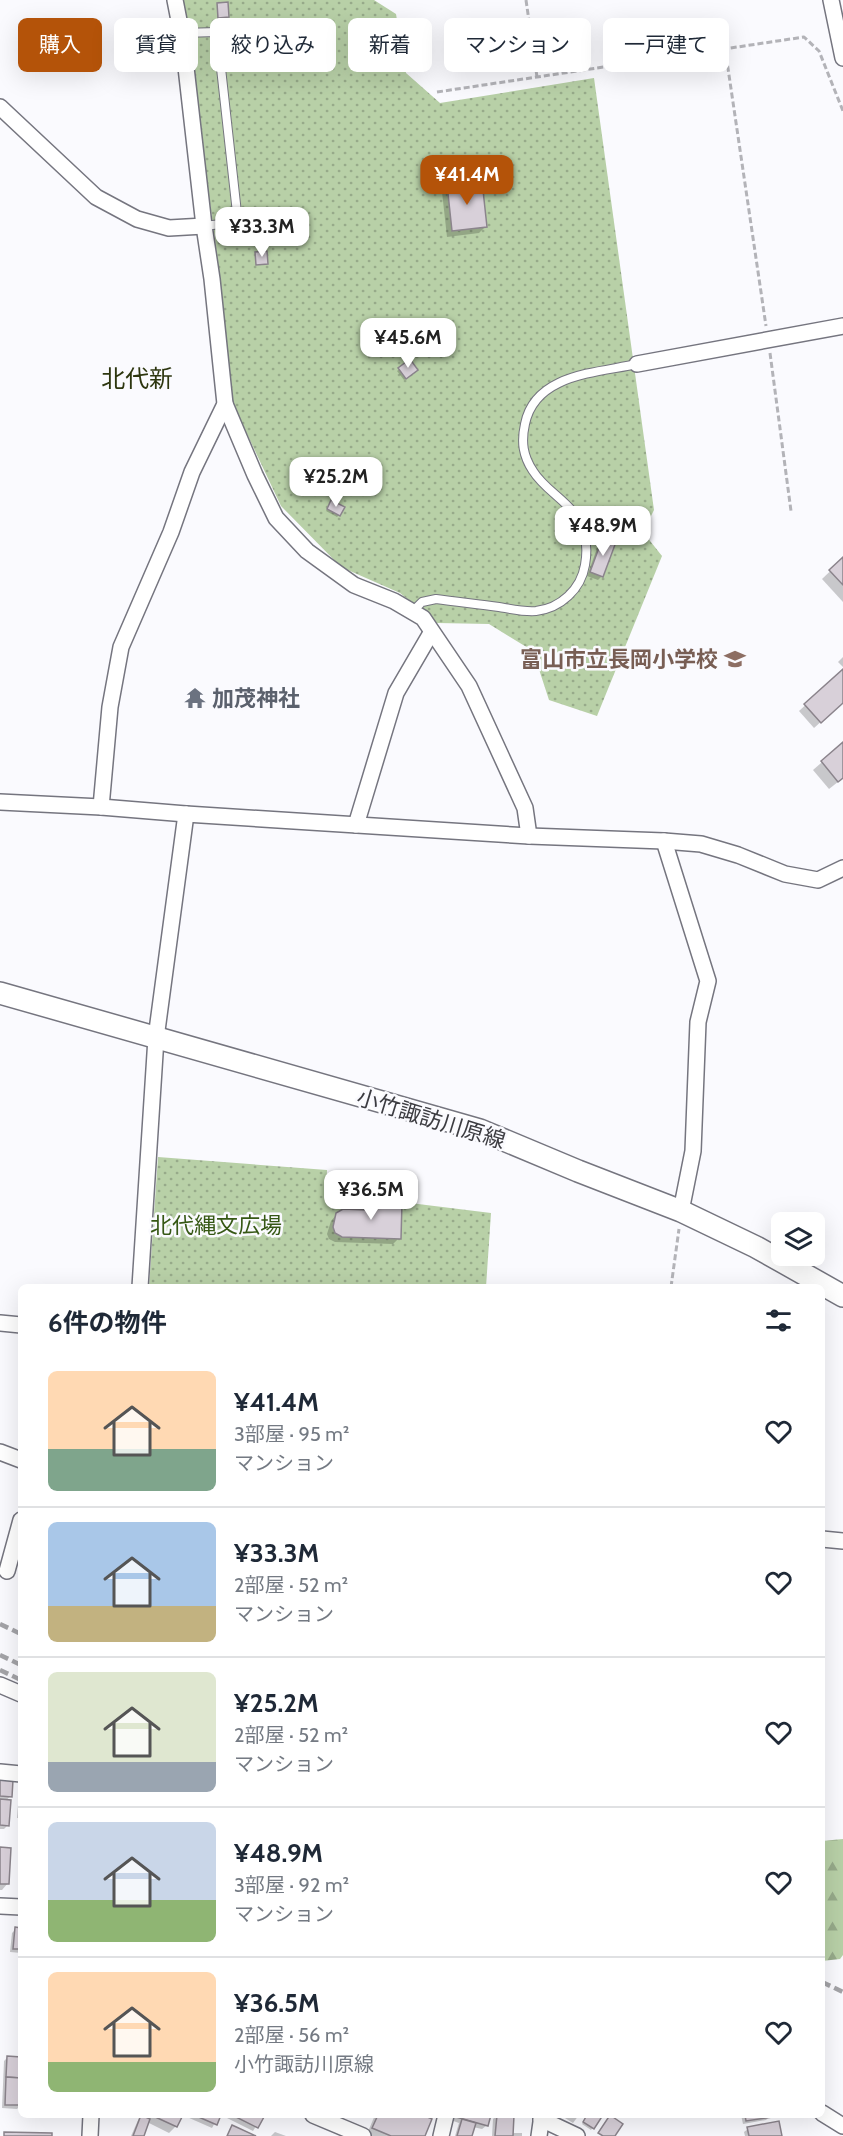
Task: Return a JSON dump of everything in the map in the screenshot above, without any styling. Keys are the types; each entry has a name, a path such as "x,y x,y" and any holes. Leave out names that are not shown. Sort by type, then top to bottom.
{"main road":[{"name":"小竹諏訪川原線","path":"0,993 480,1131 681,1210 821,1284"},
{"name":"小竹諏訪川原線","path":"825,1286 843,1296"}],"street":[{"path":"175,0 179,18"},
{"path":"831,0 843,58"},
{"path":"186,72 225,404 255,475 276,518 307,551 354,585 394,601 423,618 469,686 525,808 529,836"},
{"path":"0,107 96,198 137,219 169,228 204,226"},
{"path":"637,364 843,326"},
{"path":"101,807 110,707 121,647 171,532 192,472 225,404"},
{"path":"356,825 396,693 432,633"},
{"path":"0,802 529,836 701,844 738,855 785,874 818,880 843,868"},
{"path":"140,1284 156,1038 186,814"},
{"path":"664,841 708,981 698,1022 693,1151 681,1210"},
{"path":"0,1323 18,1325"},
{"path":"0,1452 18,1459"},
{"path":"9,1572 18,1533"},
{"path":"825,1539 843,1540"},
{"path":"0,1685 18,1693"},
{"path":"0,1772 18,1774"},
{"path":"0,1906 18,1907"},
{"path":"825,2115 843,2126"},
{"path":"90,2136 91,2118"},
{"path":"321,2118 363,2136"},
{"path":"441,2136 445,2118"},
{"path":"539,2136 541,2118"},
{"path":"543,2118 577,2136"}],"lane":[{"path":"198,33 217,32 238,222 204,226"},
{"path":"412,612 423,602 436,599 537,611 572,595 583,576 587,552 584,532 576,516 534,473 523,455 523,434 527,414 540,394 561,381 637,364"}],"path":[{"path":"526,0 537,77"},
{"path":"729,47 804,37 819,51 843,111"},
{"path":"437,92 603,67"},
{"path":"729,72 791,511"},
{"path":"671,1284 681,1210"}],"green space":[{"path":"181,0 374,0 396,14 397,18 348,18 348,72 406,72 440,103 594,78 654,510 643,532 662,556 597,716 549,700 533,651 489,624 437,623 400,593 341,567 281,506 232,402 215,239 191,72 198,72 198,18 184,18"},
{"name":"北代縄文広場","path":"158,1157 327,1170 326,1195 373,1196 377,1174 415,1184 410,1203 491,1213 486,1284 149,1284"},
{"path":"843,1839 843,1955 840,1959 825,1961 825,1841"}],"building":[{"path":"228,2 229,17 218,18 217,3"},
{"path":"482,181 487,227 452,231 447,184"},
{"path":"267,251 268,264 256,265 255,252"},
{"path":"410,359 418,370 406,379 398,368"},
{"path":"331,500 345,507 340,516 327,509"},
{"path":"603,537 616,542 603,577 590,572"},
{"path":"843,557 843,585 829,570"},
{"path":"843,669 843,703 821,723 804,704"},
{"path":"843,742 843,778 838,782 821,761"},
{"path":"368,1201 402,1202 401,1239 342,1237 335,1233 333,1227 336,1213 343,1209 367,1210"},
{"path":"0,1779 13,1780 12,1797 0,1796"},
{"path":"0,1799 11,1800 9,1826 0,1825"},
{"path":"0,1847 11,1848 9,1884 0,1884"},
{"path":"15,1927 18,1928 18,1949 13,1949"},
{"path":"7,2056 18,2057 18,2078 6,2077"},
{"path":"6,2077 18,2078 18,2105 5,2105"},
{"path":"140,2118 150,2119 144,2136 133,2136"},
{"path":"158,2118 182,2118 177,2127"},
{"path":"201,2118 220,2118 217,2125"},
{"path":"238,2118 263,2118 258,2128"},
{"path":"377,2118 432,2119 425,2136 391,2136 372,2128"},
{"path":"460,2118 490,2118 488,2126"},
{"path":"497,2118 514,2118 513,2136 495,2136"},
{"path":"585,2118 601,2118 594,2129 583,2122"},
{"path":"608,2118 614,2118 623,2124 615,2136 603,2136 598,2133"},
{"path":"746,2118 766,2118 746,2121"},
{"path":"462,2119 476,2123 472,2136 457,2136"},
{"path":"779,2121 782,2136 749,2136 747,2127"},
{"path":"232,2125 256,2136 227,2136"},
{"path":"4,2132 52,2133 52,2136 4,2136"}],"railway":[{"path":"0,1624 18,1633"},
{"path":"0,1655 18,1664"},
{"path":"0,1670 18,1679"},
{"path":"825,1983 843,1992"}],"place":[{"name":"富山市立長岡小学校","path":"735,659"},
{"name":"加茂神社","path":"195,698"}],"district":[{"name":"北代新","path":"137,378"}]}
